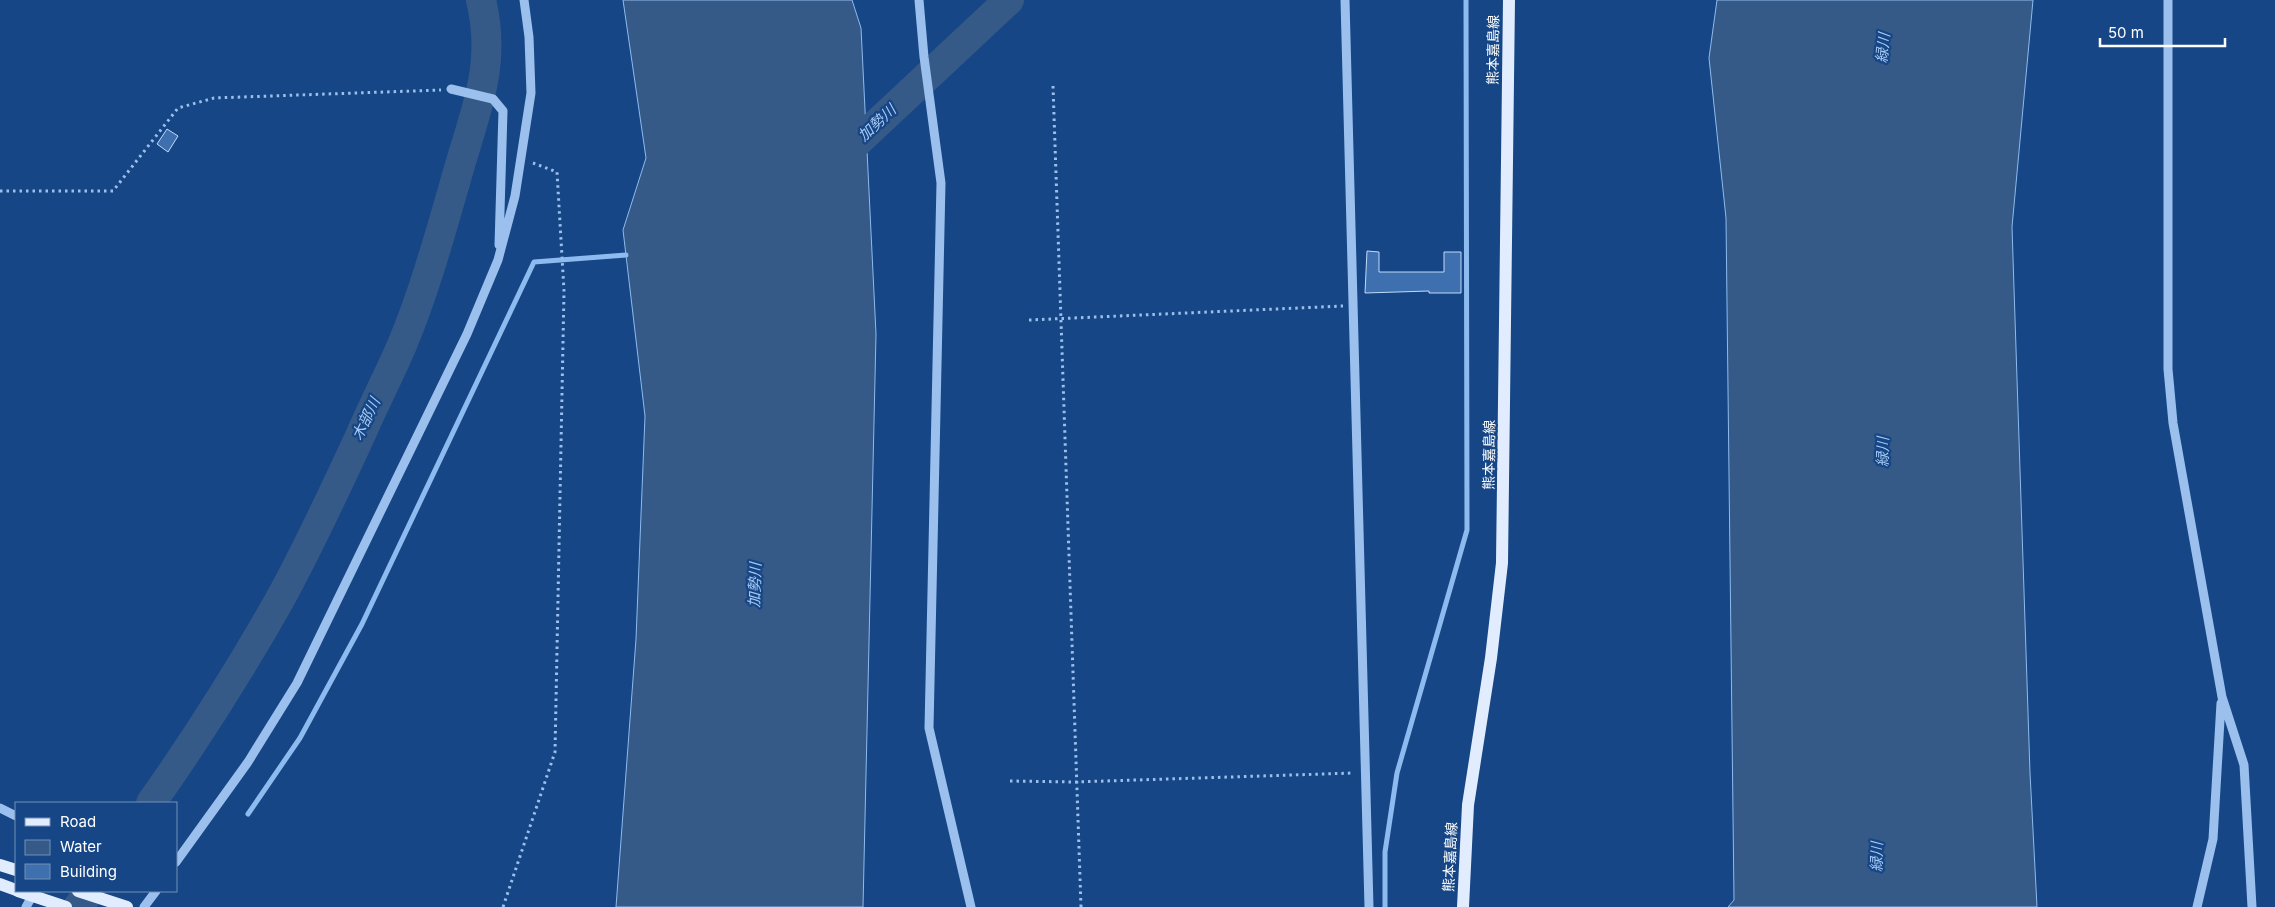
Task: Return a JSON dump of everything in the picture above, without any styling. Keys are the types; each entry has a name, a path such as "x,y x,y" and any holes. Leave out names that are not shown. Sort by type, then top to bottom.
{"main road":[{"name":"熊本嘉島線","path":"1463,907 1468,805 1491,658 1502,563 1509,0"},
{"path":"1,865 15,870"},
{"path":"0,884 15,889"},
{"path":"23,892 66,907"},
{"path":"81,892 127,907"}],"street":[{"path":"178,859 248,762 296,682 467,334 498,260 515,196 531,93 524,0"},
{"path":"919,0 924,57 941,183 929,728 971,907"},
{"path":"1345,0 1369,907"},
{"path":"2168,0 2168,369 2173,423 2222,697 2244,766 2252,907"},
{"path":"451,89 493,99 503,111 498,260"},
{"path":"2197,907 2213,838 2222,697"},
{"path":"0,808 15,816"},
{"path":"26,907 34,892"},
{"path":"144,907 155,892"}],"path":[{"path":"1053,86 1075,782 1081,907"},
{"path":"0,191 113,191 178,108 214,98 451,89"},
{"path":"503,907 555,752 564,291 557,172 539,164 520,161"},
{"path":"1028,320 1352,305"},
{"path":"1010,781 1075,782 1366,773"}],"water":[{"path":"623,0 852,0 861,28 876,334 863,907 616,907 636,639 645,416 623,230 646,158"},
{"name":"緑川","path":"1717,0 2033,0 2012,227 2030,773 2037,907 1728,907 1734,900 1726,218 1709,58"}],"building":[{"path":"167,129 178,136 168,152 157,144"},
{"path":"1367,251 1379,252 1379,272 1444,272 1444,252 1461,252 1461,293 1429,293 1429,291 1365,293"}],"waterway":[{"name":"木部川","path":"152,802 218,704 279,601 322,518 402,345 432,260 482,88 487,46 481,0"},
{"name":"加勢川","path":"837,161 1009,0"},
{"path":"1385,907 1385,852 1397,773 1467,530 1466,0"},
{"path":"248,814 300,738 362,624 534,262 626,255"},
{"name":"木部川","path":"78,907 89,892"}]}
